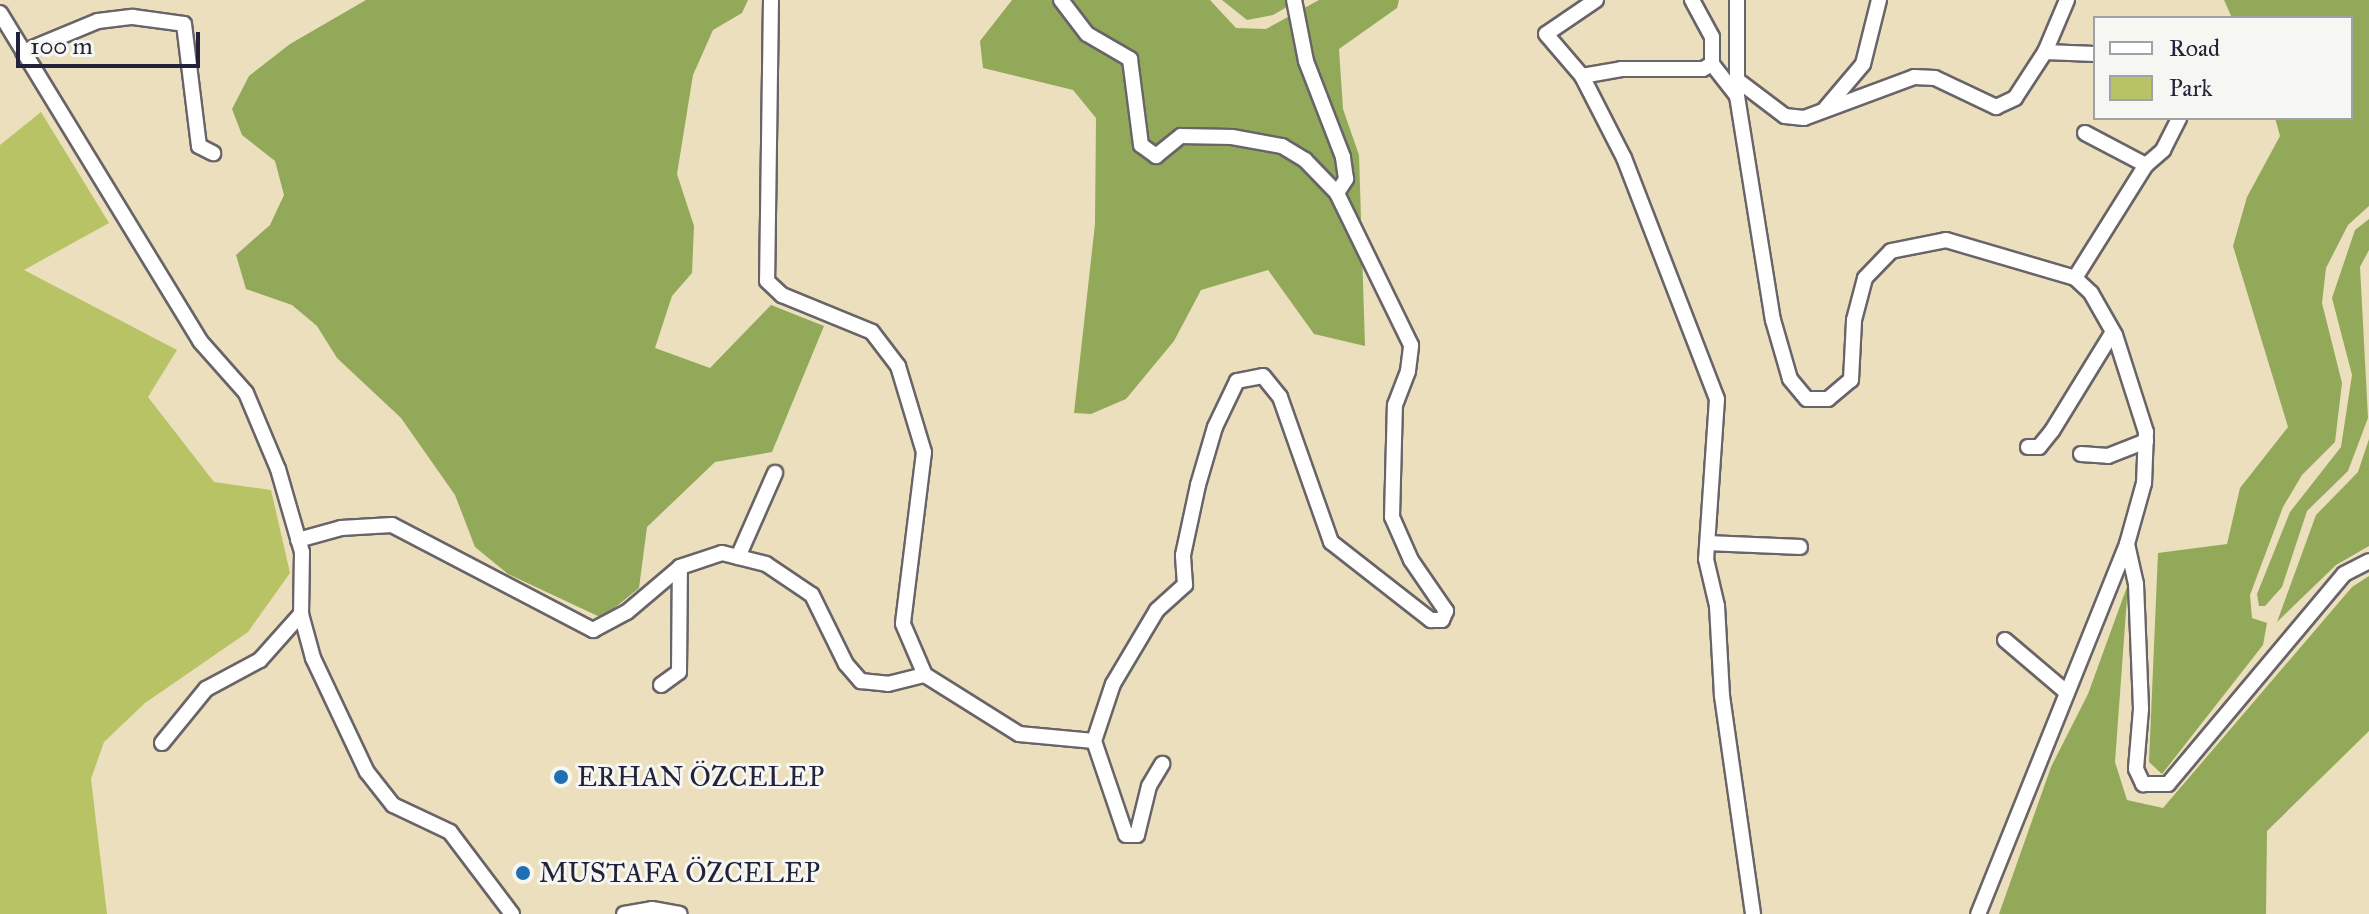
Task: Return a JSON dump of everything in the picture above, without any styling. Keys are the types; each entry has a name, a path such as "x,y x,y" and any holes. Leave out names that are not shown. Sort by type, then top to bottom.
{"street":[{"path":"771,0 767,281 782,295 872,332 898,366 924,452 903,624 925,675 1019,734 1094,741"},
{"path":"1061,0 1087,34 1130,59 1141,145 1156,156 1181,136 1232,137 1282,146 1305,160 1337,193 1411,345 1408,371 1395,405 1392,517 1411,560 1446,611 1442,620 1431,620 1331,542 1280,397 1263,376 1237,381 1215,427 1198,485 1183,555 1185,585 1157,610 1113,684 1094,741 1126,835 1137,835 1149,786 1162,764"},
{"path":"1294,0 1306,61 1343,157 1346,179 1337,193"},
{"path":"1596,0 1546,34 1582,76 1624,158 1717,399 1708,543 1722,696 1753,914"},
{"path":"1692,0 1712,37 1712,64 1737,96"},
{"path":"1737,0 1737,96 1773,320 1790,379 1807,399 1828,399 1851,380 1854,320 1865,278 1891,251 1946,240 2075,278 2113,332 2146,441 2144,483 2127,544 2065,691 1978,914"},
{"path":"1825,110 1863,64 1879,0"},
{"path":"1736,79 1785,116 1804,118 1914,77 1935,78 1996,107 2015,98 2045,52 2067,0"},
{"path":"0,13 200,341 246,393 278,469 298,540 301,614 313,658 367,772 393,805 450,832 512,914"},
{"path":"23,52 98,21 133,17 184,24 199,146 213,153"},
{"path":"2045,52 2093,54"},
{"path":"1582,76 1712,64"},
{"path":"2075,278 2146,165 2163,150 2178,120"},
{"path":"2085,133 2146,165"},
{"path":"2028,447 2039,447 2052,431 2113,332"},
{"path":"2081,454 2108,456 2146,441"},
{"path":"738,557 775,473"},
{"path":"298,540 341,528 392,525 593,630 627,612 680,567 722,553 766,564 812,595 846,664 861,681 888,684 925,675"},
{"path":"1708,543 1800,547"},
{"path":"2127,544 2136,584 2141,709 2136,769 2143,784 2168,784 2335,585 2369,561"},
{"path":"661,685 679,672 680,567"},
{"path":"162,743 206,689 260,660 301,614"},
{"path":"2005,640 2065,691"},
{"path":"624,914 652,909 680,914"}],"green space":[{"path":"366,0 748,0 742,13 713,30 693,75 677,174 694,226 692,273 672,296 655,348 710,368 771,305 824,326 772,452 715,462 647,527 639,588 602,618 508,574 475,547 455,495 401,418 337,358 317,326 292,305 246,289 236,255 270,225 284,195 275,161 242,135 232,109 249,76 290,44"},
{"path":"1012,0 1210,0 1236,28 1266,29 1319,0 1399,0 1397,8 1339,49 1343,109 1359,155 1365,346 1314,334 1268,270 1201,290 1174,341 1126,399 1091,414 1074,413 1095,224 1096,118 1073,90 983,68 980,41"},
{"path":"1222,0 1299,0 1273,15 1247,20"},
{"path":"2224,0 2369,0 2369,206 2348,225 2326,268 2322,303 2342,383 2335,442 2302,475 2283,507 2250,595 2252,618 2267,623 2263,645 2162,774 2149,762 2158,553 2227,544 2240,488 2288,427 2233,246 2247,197 2280,136 2276,120 2353,120 2353,16 2231,16"},
{"path":"41,112 109,223 24,270 177,350 148,397 214,482 271,490 290,573 248,632 145,703 104,742 91,779 107,914 0,914 0,145"},
{"path":"2369,219 2369,250 2360,267 2368,418 2348,471 2307,511 2282,587 2265,606 2259,606 2257,594 2290,512 2341,447 2352,375 2332,298 2355,230"},
{"path":"2369,439 2369,546 2336,565 2277,622 2316,515 2358,472"},
{"path":"2369,576 2369,731 2267,831 2266,914 1999,914 2051,767 2088,694 2128,584 2115,762 2127,800 2163,808 2352,587"}],"place":[{"name":"ERHAN ÖZCELEP","path":"561,777"},
{"name":"MUSTAFA ÖZCELEP","path":"523,873"}]}
